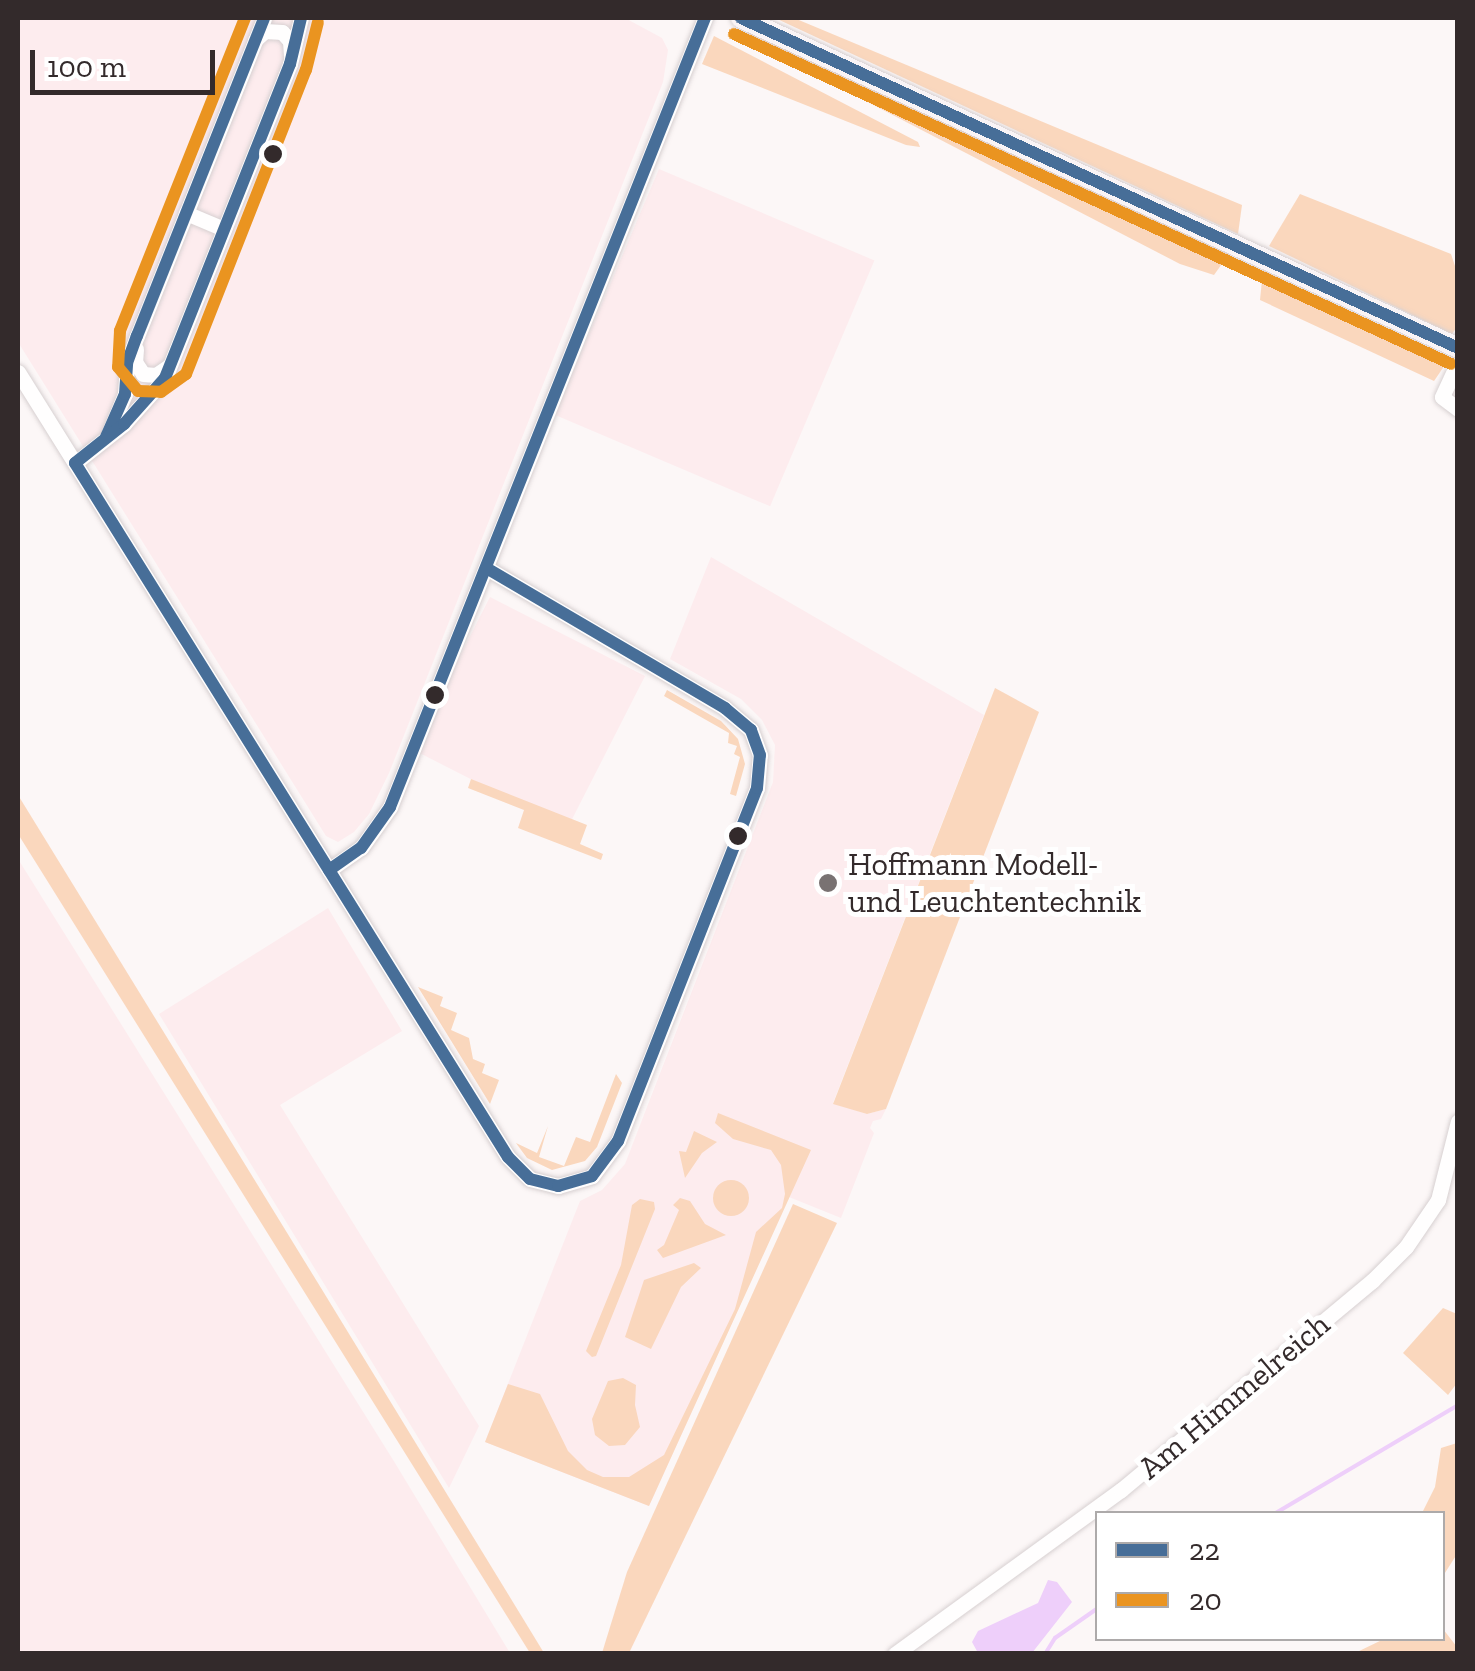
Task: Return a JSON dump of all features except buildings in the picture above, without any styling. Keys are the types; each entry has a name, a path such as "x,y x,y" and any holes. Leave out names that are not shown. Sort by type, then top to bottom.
{"main road":[{"path":"740,18 1458,348"}],"street":[{"path":"107,436 125,394 128,363 137,336 264,18"},
{"path":"75,464 158,390 290,64 301,18"},
{"path":"329,870 361,848 390,808 705,18"},
{"path":"254,41 265,31 282,32 290,41 290,64"},
{"path":"186,213 224,228"},
{"path":"137,336 138,369 156,375 170,366"},
{"path":"18,372 518,1170 530,1180 558,1186 582,1181 602,1166 618,1141 756,788 760,754 751,730 725,708 486,568"},
{"path":"1453,373 1442,397 1458,409"},
{"name":"Am Himmelreich","path":"895,1654 1121,1490 1372,1281 1406,1247 1438,1200 1458,1121"}],"shaded area":[{"path":"18,18 625,18 662,38 668,50 663,82 389,773 369,814 354,832 338,842 326,836 18,342"},
{"path":"775,18 794,18 1242,205 1238,234"},
{"path":"746,31 1229,254 1214,275 1180,264 752,42"},
{"path":"714,36 918,142 920,147 906,145 702,64"},
{"path":"659,169 874,260 770,506 555,415"},
{"path":"1300,194 1451,254 1458,275 1457,327 1452,334 1269,246"},
{"path":"1263,270 1447,362 1434,381 1260,300"},
{"path":"711,557 984,715 833,1103 867,1114 886,1109 870,1128 874,1133 841,1218 789,1197 649,1506 485,1442 580,1201 602,1190 625,1164 773,782 775,745 762,720 741,699 670,659"},
{"path":"490,597 645,676 567,828 412,749"},
{"path":"995,688 1039,712 886,1109 867,1114 833,1104"},
{"path":"667,690 721,721 738,739 745,764 736,796 730,794 740,757 734,754 737,746 728,743 729,733 664,696"},
{"path":"471,779 587,825 580,844 603,854 601,860 518,828 524,810 468,788"},
{"path":"18,795 544,1653 530,1653 18,834"},
{"path":"18,859 395,1463 510,1653 18,1653"},
{"path":"328,908 402,1031 280,1105 479,1426 449,1488 159,1014"},
{"path":"418,987 443,997 440,1006 457,1013 451,1030 469,1038 473,1059 485,1064 482,1073 499,1080 490,1104"},
{"path":"616,1074 622,1083 597,1147 585,1161 552,1170 527,1158 516,1143 537,1153 548,1126 539,1157 564,1166 576,1137 590,1142"},
{"path":"718,1113 811,1150 649,1506 485,1442 508,1384 540,1394 568,1451 587,1470 603,1477 629,1477 664,1455 735,1309 756,1232 782,1208 785,1194 781,1165 771,1150 733,1139 715,1123"},
{"path":"694,1131 717,1142 702,1153 685,1178 679,1151 686,1152"},
{"path":"731,1180 743,1186 749,1198 743,1210 731,1216 719,1210 713,1198 719,1186"},
{"path":"680,1198 690,1201 705,1224 726,1235 663,1258 657,1250 664,1245 679,1210 673,1205"},
{"path":"640,1199 654,1202 655,1209 596,1356 592,1357 586,1351 621,1265 632,1205"},
{"path":"793,1204 837,1223 629,1653 602,1653 627,1572"},
{"path":"694,1263 701,1268 681,1287 651,1349 625,1337 644,1280"},
{"path":"1443,1308 1457,1314 1457,1383 1448,1395 1403,1353"},
{"path":"623,1378 636,1385 640,1427 625,1445 609,1446 595,1435 592,1419 608,1381"},
{"path":"1457,1443 1457,1554 1445,1573 1445,1511 1423,1511 1435,1487 1441,1448"},
{"path":"1048,1580 1057,1582 1072,1602 1032,1653 978,1653 972,1642 978,1631 1038,1603"},
{"path":"1445,1632 1457,1647 1457,1653 1355,1653 1380,1641 1445,1641"}],"waterway":[{"path":"1279,1511 1458,1405"},
{"path":"1045,1654 1055,1638 1095,1610"}],"transit line":[{"name":"20","path":"245,18 120,331 118,367 138,391 161,392 186,374 306,70 318,22"},
{"name":"22","path":"106,437 125,394 127,363 137,336 264,18"},
{"name":"22","path":"75,463 124,424 165,378 290,64 301,18"},
{"name":"22","path":"329,870 361,848 390,807 705,18"},
{"name":"22","path":"741,18 1458,348"},
{"name":"20","path":"734,34 1451,364"},
{"name":"22","path":"75,463 508,1157 530,1179 558,1186 592,1176 618,1141 757,788 760,755 751,730 725,708 486,568"}],"place":[{"name":"Hoffmann Modell- und Leuchtentechnik","path":"828,883"}]}
